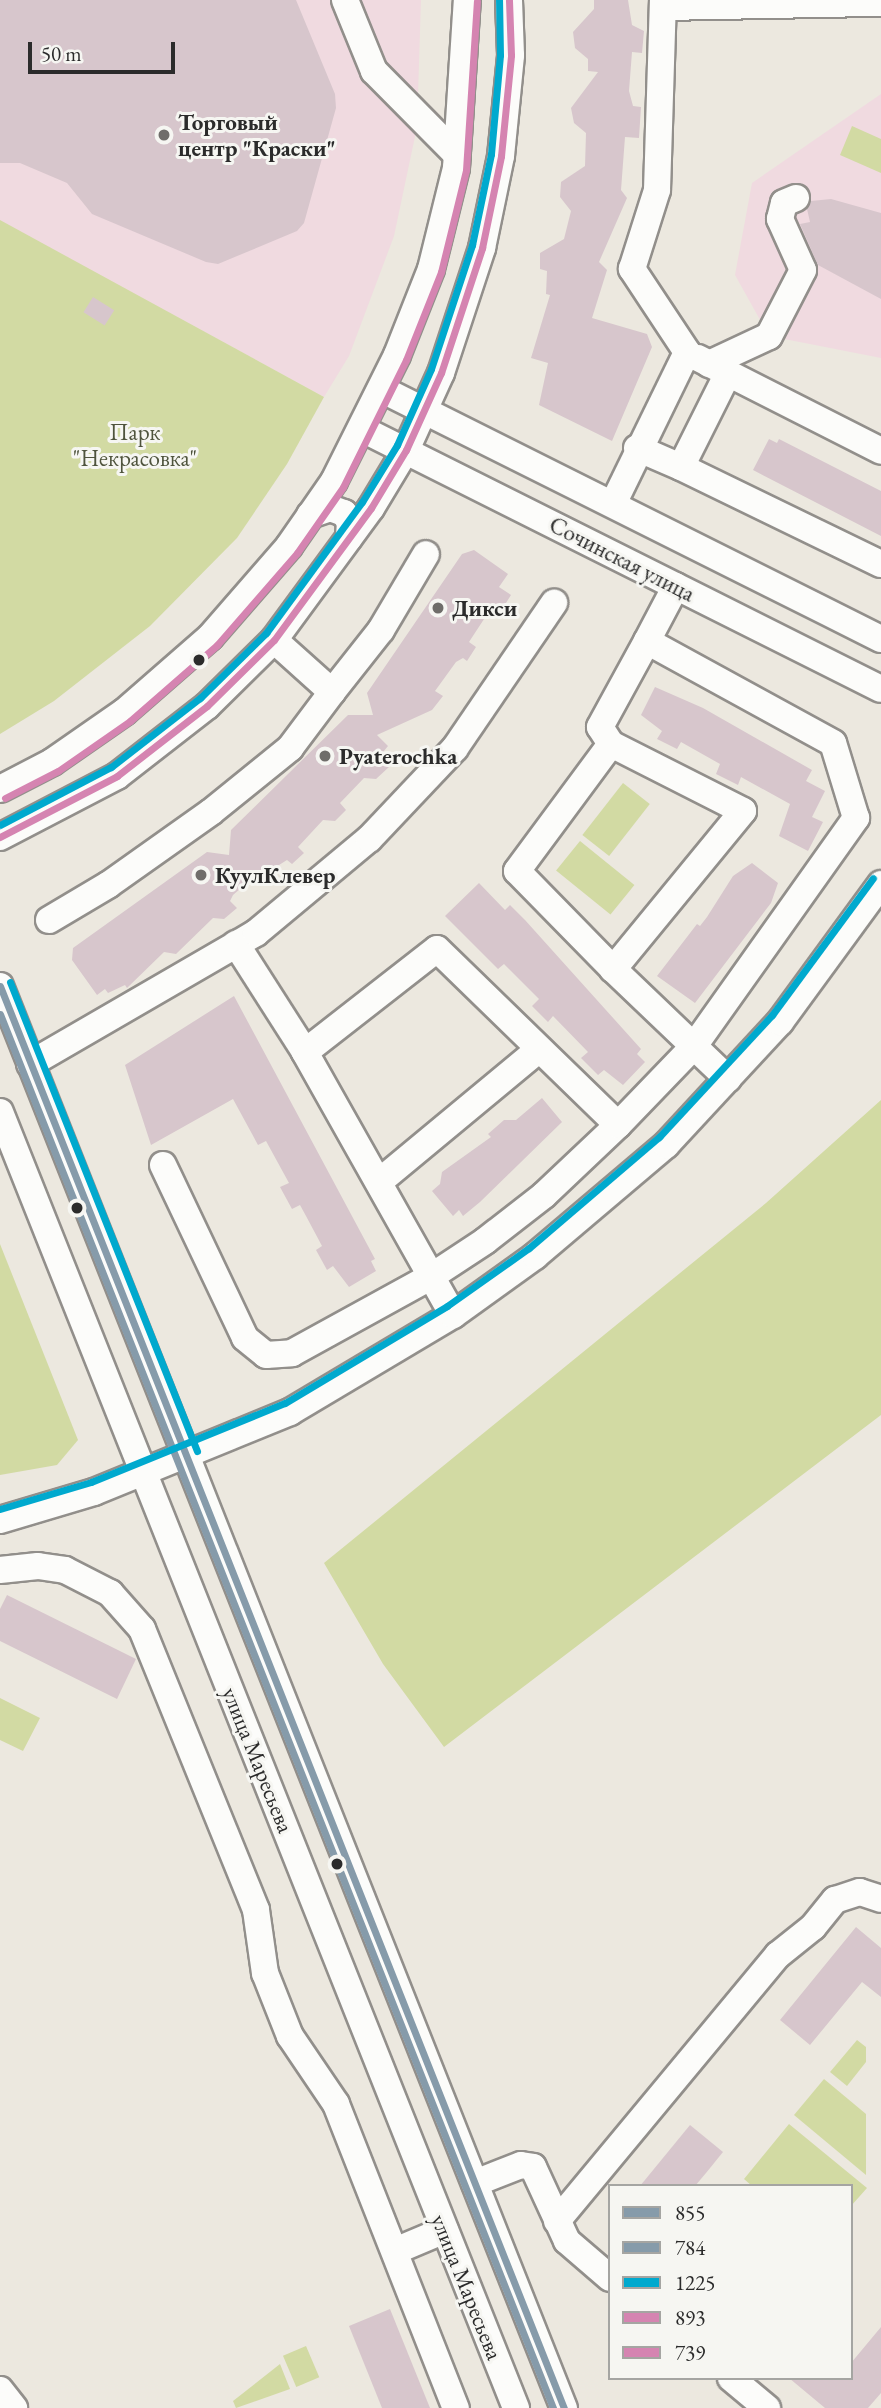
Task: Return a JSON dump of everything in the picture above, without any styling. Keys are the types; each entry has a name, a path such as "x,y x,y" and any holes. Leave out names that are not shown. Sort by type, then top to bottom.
{"street":[{"path":"345,0 374,71 457,155"},
{"path":"37,818 16,817 6,804 10,784 124,712 210,637 310,515 362,429 431,269 457,155 467,0"},
{"path":"0,837 117,776 207,706 274,640 349,538 406,450 424,410 482,248 501,156 511,55 509,0"},
{"path":"881,3 663,4 657,190 632,269 708,363 881,451"},
{"path":"613,504 637,448 708,363 769,336 803,270 780,219 784,203 796,198"},
{"path":"681,467 708,363"},
{"name":"Сочинская улица","path":"381,389 881,639"},
{"name":"Сочинская улица","path":"362,429 881,689"},
{"path":"637,448 881,564"},
{"path":"310,515 330,508 344,513 350,522 349,538"},
{"path":"49,920 108,885 211,812 290,748 381,630 426,554"},
{"path":"613,969 743,811 611,744 600,726 676,586"},
{"path":"30,1064 236,944 369,839 455,748 554,603"},
{"path":"274,640 332,692"},
{"path":"163,1164 245,1338 265,1355 292,1353 432,1276 544,1195 618,1125 694,1046 856,818 833,744 647,641"},
{"path":"611,744 517,870 613,969 728,1079"},
{"path":"0,1520 94,1492 290,1412 453,1315 535,1256 656,1153 728,1079 780,1022 881,884"},
{"path":"236,944 305,1052 453,1315"},
{"path":"305,1052 437,949 618,1125"},
{"name":"улица Маресьева","path":"0,986 564,2408"},
{"path":"379,1182 539,1049"},
{"name":"улица Маресьева","path":"0,1112 516,2408"},
{"path":"0,1570 38,1566 65,1570 110,1593 142,1629 256,1910 265,1973 289,2036 336,2104 456,2408"},
{"path":"558,2221 778,1955 813,1927 835,1900 860,1892 881,1899"},
{"path":"475,2183 530,2165 539,2173 569,2244 608,2276"},
{"path":"394,2251 445,2230"},
{"path":"733,2380 767,2408"},
{"path":"0,2390 14,2408"}],"shaded area":[{"path":"0,0 421,0 417,127 394,236 349,356 324,397 0,221"},
{"path":"881,94 881,358 769,336 735,275 752,183"}],"green space":[{"path":"852,126 881,139 881,173 840,155"},
{"name":"Парк \"Некрасовка\"","path":"0,220 324,397 287,464 237,538 150,626 54,701 0,734"},
{"path":"623,783 650,804 609,856 582,835"},
{"path":"580,841 634,885 610,915 556,871"},
{"path":"881,1100 881,1415 444,1747 383,1664 324,1563 766,1203"},
{"path":"0,1244 78,1440 57,1465 0,1475"},
{"path":"0,1698 40,1718 23,1751 0,1740"},
{"path":"857,2040 866,2047 866,2062 847,2086 830,2072"},
{"path":"824,2079 866,2114 866,2175 794,2115"},
{"path":"789,2124 867,2188 853,2204 853,2184 750,2184 744,2179"},
{"path":"306,2346 319,2377 296,2387 283,2356"},
{"path":"280,2364 290,2389 236,2408 233,2401"}],"building":[{"name":"Торговый центр \"Краски\"","path":"0,0 296,0 335,94 336,108 304,223 297,231 218,264 206,262 92,214 67,183 20,163 0,163"},
{"path":"594,0 628,0 632,25 644,31 642,53 632,52 629,91 633,106 641,107 639,138 625,137 621,190 627,198 599,262 607,270 592,318 647,334 652,347 612,441 539,405 548,363 531,358 550,295 546,294 547,271 540,269 540,253 564,239 571,211 560,197 561,182 585,166 586,133 574,123 571,108 598,72 588,71 588,59 575,48 573,32 594,9"},
{"path":"831,199 881,213 881,299 818,265 800,224 810,222 807,209 811,201"},
{"path":"93,297 114,310 105,326 83,312"},
{"path":"769,439 777,443 779,439 881,491 881,536 753,470"},
{"path":"474,550 508,574 499,587 511,595 501,611 488,613 469,642 476,647 467,661 463,658 456,662 435,691 443,696 432,710 377,735 388,746 379,757 389,767 376,779 364,778 340,803 346,810 335,821 323,820 298,847 304,853 292,864 287,860 263,875 259,872 233,895 230,901 237,908 224,919 213,918 176,954 164,952 127,988 125,985 108,993 105,989 97,995 72,960 73,948 207,852 229,855 231,830 348,715 373,715 367,693 462,554"},
{"path":"655,687 703,708 812,770 806,781 825,791 812,817 823,822 808,851 779,836 790,804 741,777 738,785 716,774 720,764 681,742 677,749 657,739 662,731 641,715"},
{"path":"752,863 778,883 771,903 695,1003 657,976 697,924 700,926 707,917 733,876"},
{"path":"479,883 505,910 510,905 525,920 641,1049 637,1054 645,1062 623,1085 604,1070 598,1075 581,1058 588,1052 553,1016 548,1022 532,1006 539,999 504,964 498,969 445,916"},
{"path":"234,996 375,1259 371,1261 376,1271 349,1287 333,1266 327,1270 316,1250 322,1246 300,1205 292,1209 280,1187 289,1183 266,1141 258,1145 233,1099 151,1145 125,1065"},
{"path":"542,1098 562,1122 480,1202 463,1216 459,1210 453,1216 432,1191 440,1184 442,1172 491,1137 488,1134 504,1120 516,1120"},
{"path":"7,1595 136,1659 117,1699 0,1641 0,1609"},
{"path":"856,1927 881,1948 881,1997 862,1982 810,2045 780,2020"},
{"path":"690,2125 723,2152 697,2184 642,2184"},
{"path":"390,2309 430,2408 382,2408 349,2326"},
{"path":"881,2327 881,2393 868,2408 825,2408 791,2380 853,2380 853,2361"}],"transit line":[{"name":"1225","path":"0,825 111,767 200,698 266,633 362,502 397,445 431,369 472,245 491,154 500,55 499,0"},
{"name":"893","path":"0,837 117,776 207,706 274,640 371,508 406,450 441,373 482,248 501,156 511,55 509,0"},
{"name":"739","path":"5,798 58,771 130,721 217,645 297,553 343,487 406,360 441,272 466,170 477,1"},
{"name":"1225","path":"0,1509 91,1482 285,1403 447,1306 529,1248 659,1137 772,1015 873,878"},
{"name":"1225","path":"10,982 197,1451"},
{"name":"855","path":"0,986 564,2408"},
{"name":"784","path":"0,1014 553,2408"}],"place":[{"name":"Торговый центр \"Краски\"","path":"164,135"},
{"name":"Дикси","path":"438,608"},
{"name":"Pyaterochka","path":"325,756"},
{"name":"КуулКлевер","path":"201,875"}]}
